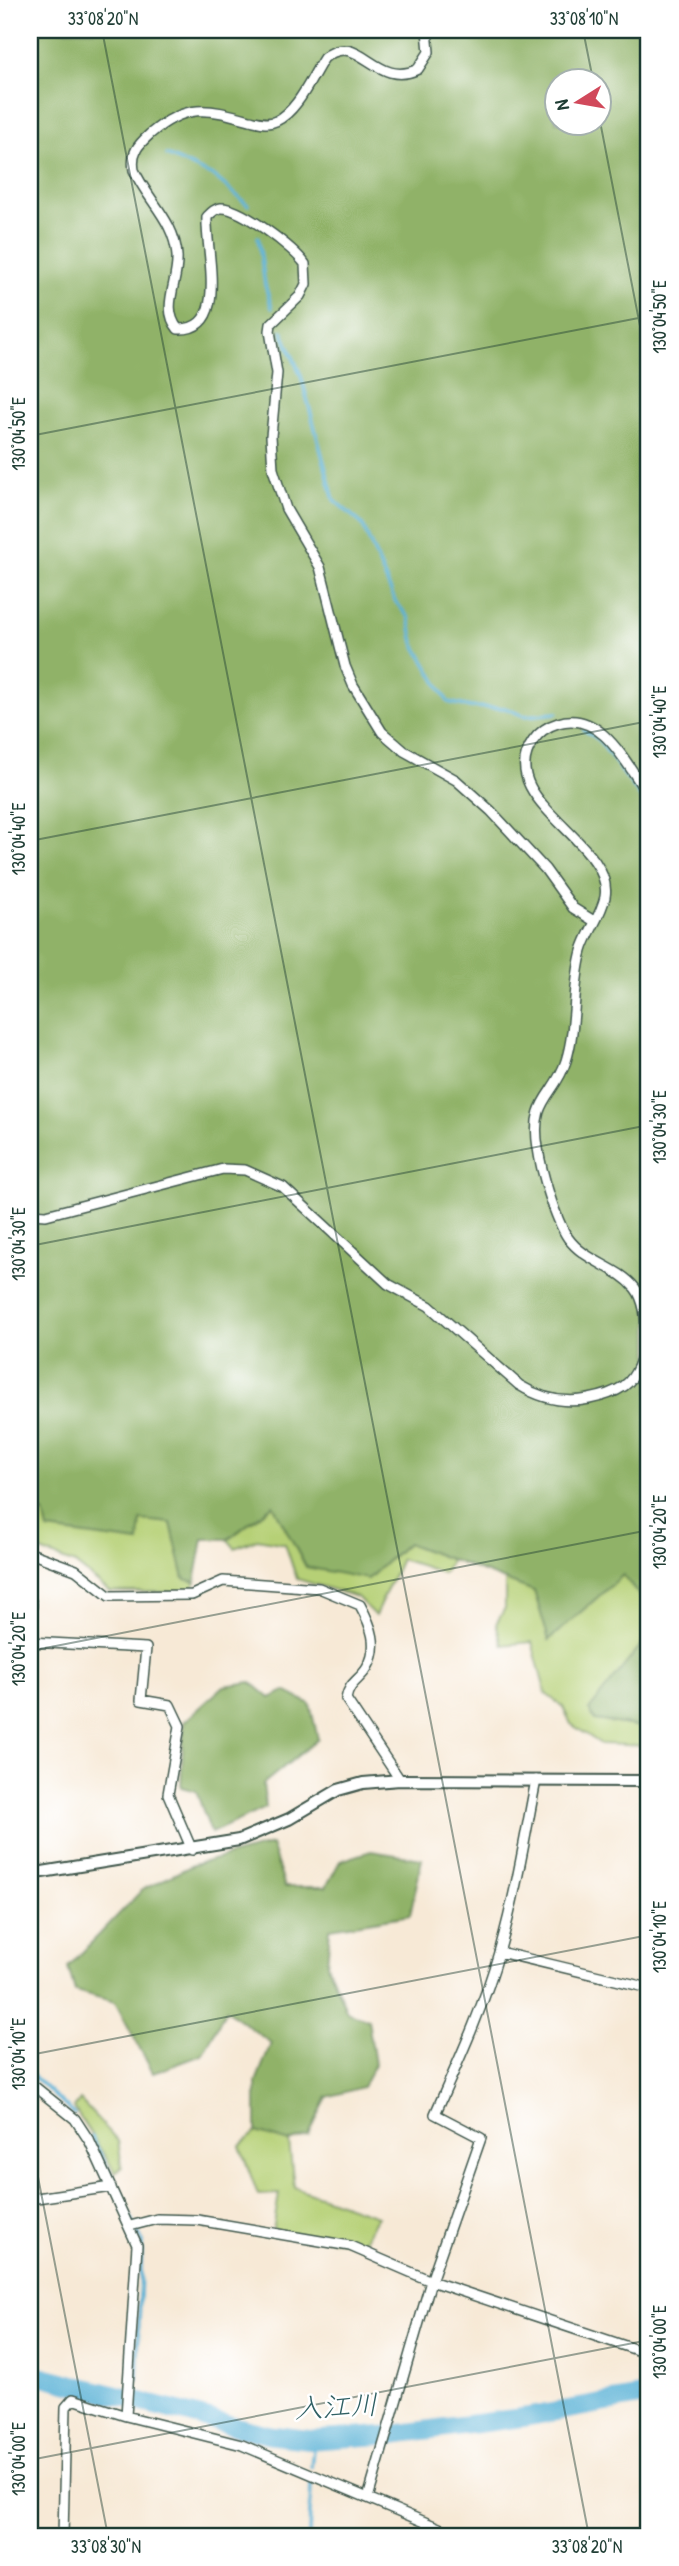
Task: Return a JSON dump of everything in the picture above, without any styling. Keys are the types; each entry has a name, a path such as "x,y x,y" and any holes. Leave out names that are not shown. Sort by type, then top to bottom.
{"street":[{"path":"427,30 429,52 418,69 396,75 384,71 356,52 342,49 332,51 324,58 289,114 273,123 213,110 189,110 164,122 136,146 132,159 134,170 172,233 177,265 169,310 170,320 178,329 192,330 201,324 207,310 212,276 207,217 214,210 223,208 236,211 273,235 305,264 306,284 300,296 271,324 277,373 271,436 273,469 286,509 320,567 345,666 353,685 382,732 404,751 465,788 491,811 545,869 573,908 594,921"},
{"path":"30,1214 46,1215 223,1169 245,1170 283,1187 332,1236 388,1284 429,1306 519,1385 533,1394 578,1401 623,1387 640,1363 645,1312 642,1299 626,1279 590,1259 568,1238 560,1224 541,1163 536,1132 543,1098 561,1071 568,1051 575,980 583,948 605,898 598,867 534,793 526,777 524,762 528,748 537,735 551,725 577,720 591,724 603,734 649,796"},
{"path":"30,1553 76,1570 109,1596 192,1595 223,1581 319,1588 360,1605 375,1637 367,1668 348,1686 346,1699 400,1780"},
{"path":"30,1599 30,1629"},
{"path":"30,1642 146,1648 141,1700 170,1705 180,1726 168,1794 192,1850"},
{"path":"30,1874 192,1850 239,1840 289,1819 338,1790 363,1783 400,1780 649,1781"},
{"path":"368,2498 431,2281 481,2138 435,2114 469,2038 499,1952 516,1887 536,1780"},
{"path":"499,1952 649,1988"},
{"path":"30,2083 75,2119 90,2142 137,2245 126,2413"},
{"path":"30,2199 111,2187"},
{"path":"130,2226 158,2219 197,2220 350,2246 431,2281 649,2354"},
{"path":"63,2536 66,2407 73,2399 242,2445 458,2536"}],"green space":[{"path":"30,30 649,30 649,1607 623,1575 549,1640 534,1591 407,1543 368,1579 306,1567 273,1505 228,1539 203,1539 195,1582 184,1579 171,1523 141,1520 139,1542 48,1530 44,1512 30,1512"},
{"path":"273,1505 368,1579 407,1543 452,1560 443,1573 401,1559 375,1616 357,1597 297,1579 285,1544 257,1539 235,1548 228,1540"},
{"path":"44,1511 138,1542 140,1519 171,1523 184,1578 195,1582 192,1592 110,1592 75,1564 30,1547 30,1512"},
{"path":"623,1575 649,1607 649,1635 590,1710 596,1720 649,1728 649,1746 601,1744 571,1724 563,1707 546,1694 532,1642 502,1645 496,1624 505,1608 505,1580 534,1591 549,1639"},
{"path":"649,1635 649,1728 595,1720 589,1710"},
{"path":"251,1682 270,1698 285,1691 310,1704 318,1739 263,1784 266,1808 211,1833 196,1791 181,1787 184,1722 224,1686"},
{"path":"271,1845 285,1887 326,1887 340,1861 371,1851 422,1859 410,1915 330,1928 327,1965 347,2012 368,2020 375,2064 363,2087 327,2097 309,2135 289,2142 256,2132 256,2082 271,2043 226,2010 202,2055 153,2073 115,2002 75,1991 68,1967 142,1890 193,1865"},
{"path":"80,2100 118,2141 122,2167 115,2172 74,2108"},
{"path":"256,2132 289,2142 294,2187 377,2216 362,2244 273,2231 279,2194 258,2195 240,2146"}],"waterway":[{"path":"167,155 215,177 248,205"},
{"path":"258,237 265,285 272,308"},
{"path":"282,331 301,376 334,500 362,524 395,601 409,618 414,643 448,702 470,707 505,708 524,716 557,713"},
{"path":"584,730 598,739 649,808"},
{"path":"30,2073 74,2114"},
{"path":"92,2137 142,2241 137,2380"},
{"name":"入江川","path":"30,2373 269,2435 314,2440 389,2435 526,2417 649,2395"},
{"path":"311,2467 314,2440"},
{"path":"309,2536 311,2483"}]}
